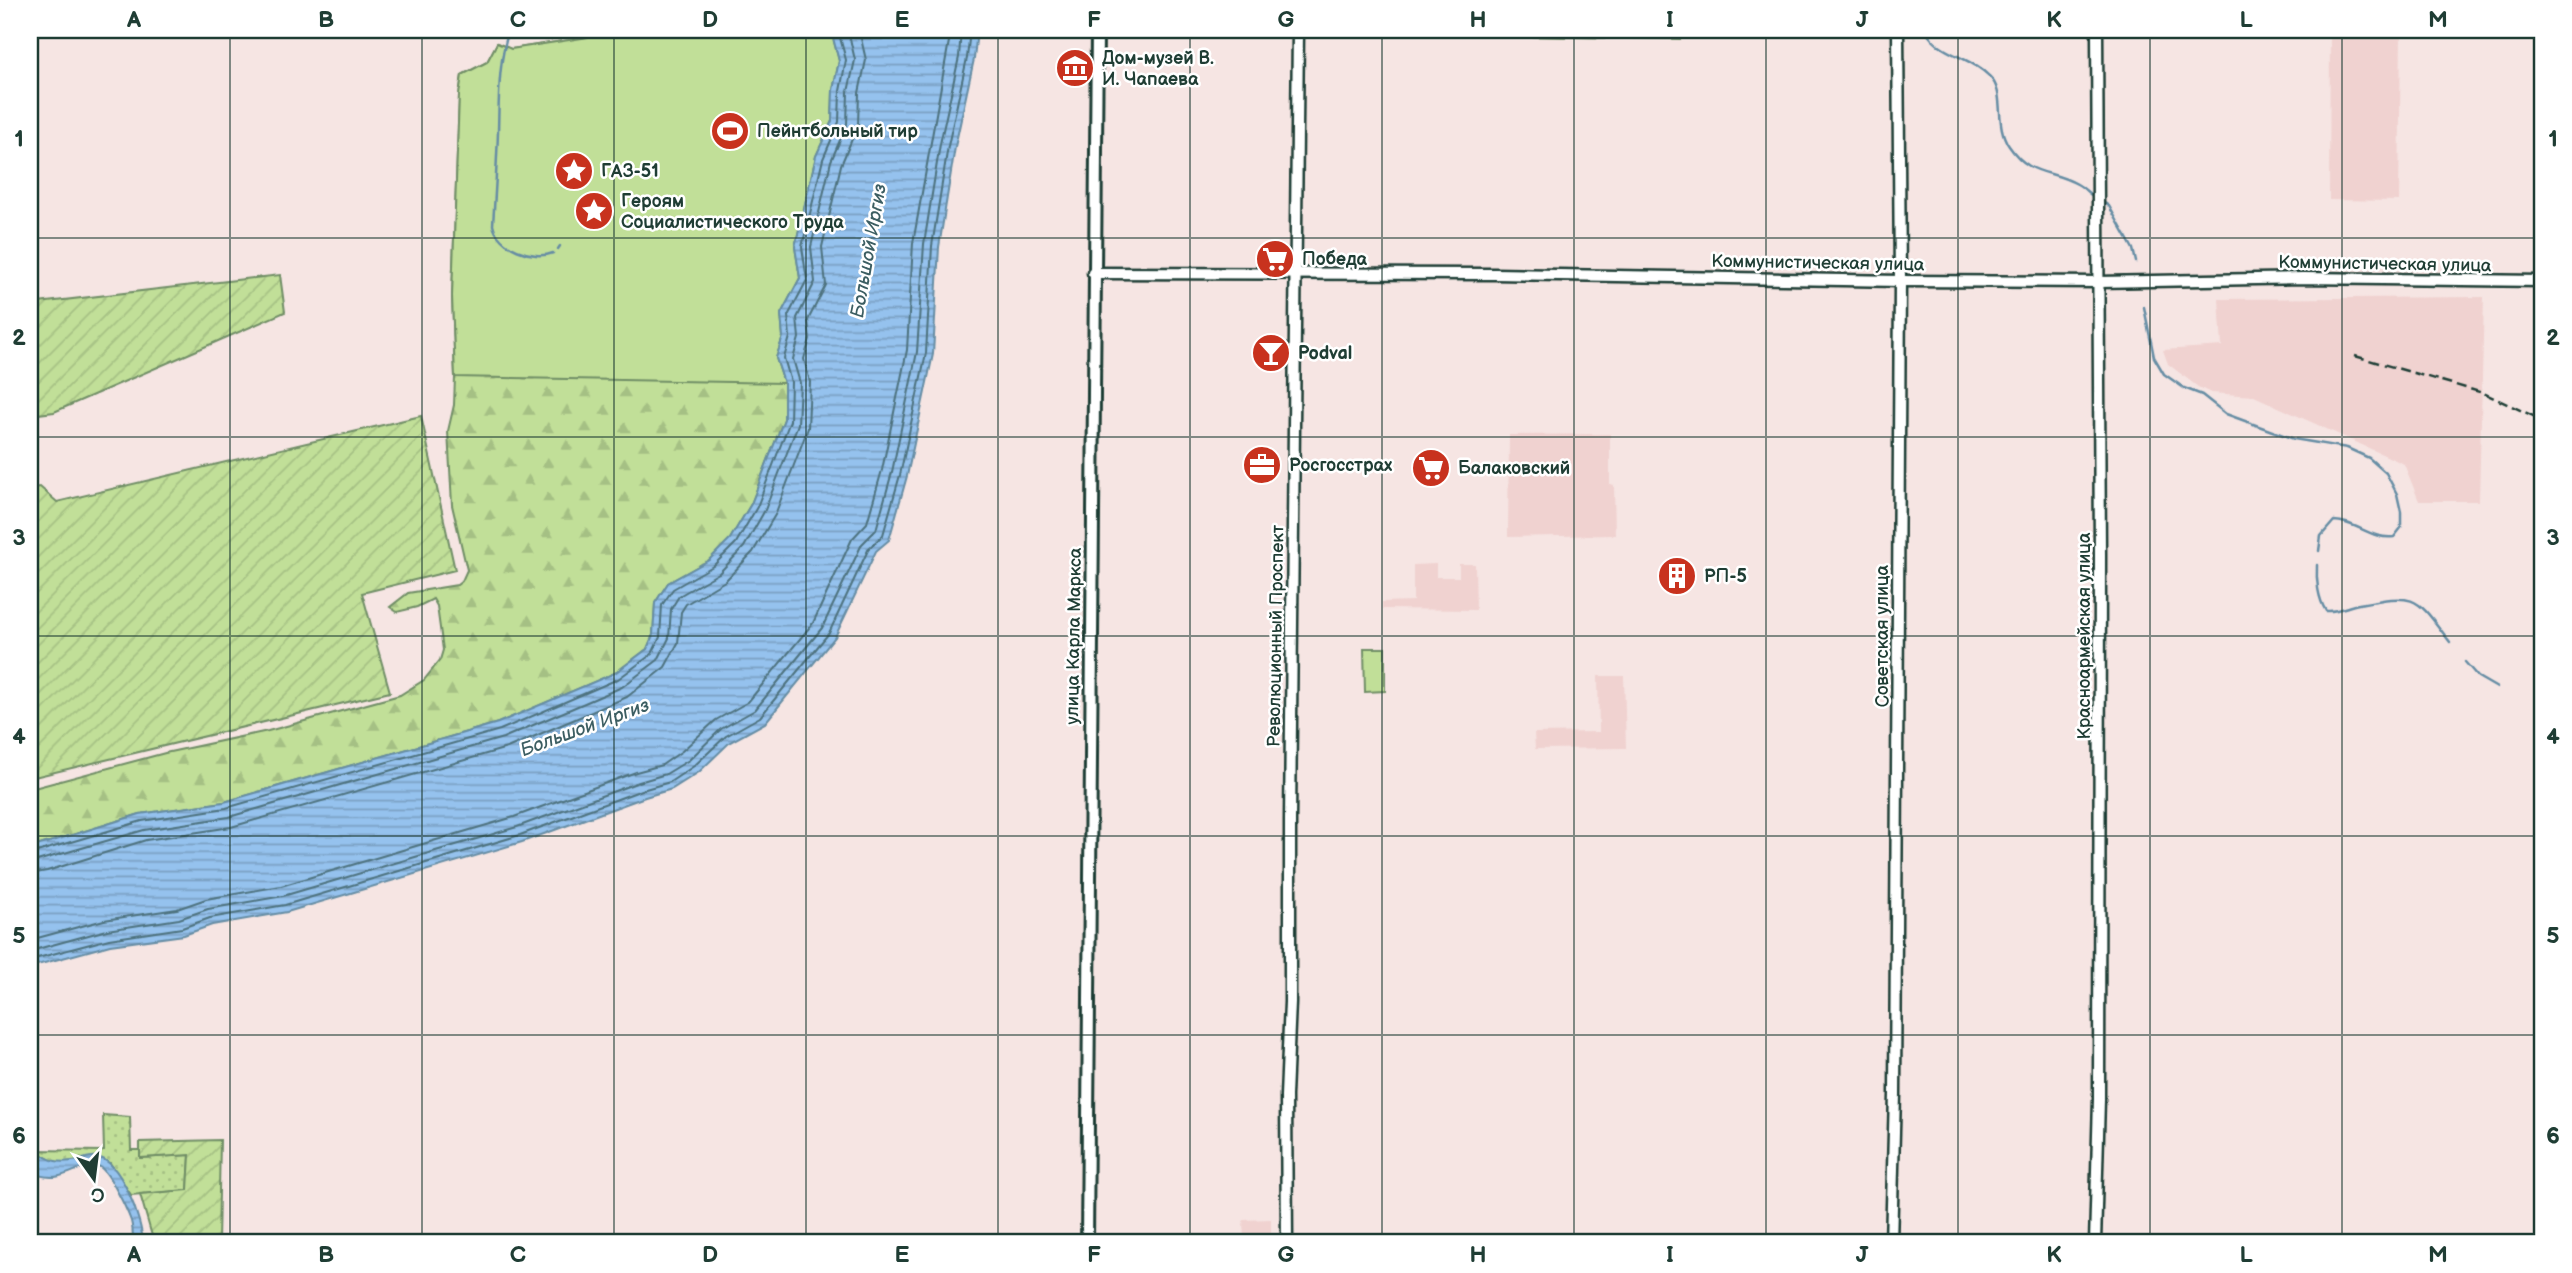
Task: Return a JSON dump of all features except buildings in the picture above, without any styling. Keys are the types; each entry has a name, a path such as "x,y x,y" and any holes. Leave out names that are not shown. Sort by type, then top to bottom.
{"main road":[{"name":"улица Карла Маркса","path":"1087,1243 1097,30"}],"street":[{"name":"Революционный Проспект","path":"1287,1243 1286,1096 1290,1002 1298,30"},
{"name":"Советская улица","path":"1891,1243 1895,1080 1900,281 1898,30"},
{"name":"Красноармейская улица","path":"2095,1243 2099,1100 2097,30"},
{"name":"Коммунистическая улица","path":"1093,273 1900,281 2099,282 2304,278 2542,281"}],"shaded area":[{"path":"2330,30 2401,30 2399,201 2329,200"},
{"path":"2484,297 2479,501 2419,501 2404,464 2254,396 2211,393 2198,387 2168,364 2163,350 2222,346 2219,299"},
{"path":"1610,434 1610,484 1614,485 1615,535 1508,537 1509,435"},
{"path":"1436,564 1436,577 1459,577 1459,564 1475,564 1476,610 1382,609 1382,602 1413,601 1413,565"},
{"path":"1598,676 1624,676 1626,748 1535,749 1534,733 1599,732"},
{"path":"1271,1219 1271,1243 1244,1243 1243,1220"}],"green space":[{"path":"634,30 776,358 784,383 784,419 751,504 730,539 709,560 668,583 655,603 653,635 647,649 615,673 498,723 224,802 140,814 30,848 30,789 165,753 268,731 400,695 424,680 440,660 443,650 437,606 433,599 397,612 390,607 408,593 457,585 467,570 452,505 448,431 454,405 452,296 462,75 487,62 497,43 511,49"},
{"path":"634,30 831,30 839,61 833,90 832,121 816,156 795,247 800,278 781,314 783,337 776,358 784,383 455,377 452,296 462,75 487,62 497,43 511,49"},
{"path":"1518,30 1680,30 1680,39 1518,36"},
{"path":"280,275 285,312 54,412 30,415 30,304"},
{"path":"421,416 455,570 362,593 390,692 30,778 30,488 40,487 57,502"},
{"path":"1364,648 1385,648 1385,691 1365,692"},
{"path":"103,1115 130,1117 131,1150 140,1150 141,1158 190,1155 188,1190 131,1195 110,1163 56,1163 34,1150 104,1151"},
{"path":"220,1140 218,1243 154,1243 140,1194 188,1190 190,1155 140,1158 140,1142"}],"water":[{"name":"Большой Иргиз","path":"831,30 977,30 939,247 933,354 907,476 889,540 876,551 835,637 765,723 730,742 699,772 672,789 522,842 287,912 212,925 184,935 110,945 30,967 30,848 140,814 224,802 498,723 615,673 647,649 653,635 655,603 668,583 709,560 730,539 751,504 784,419 784,383 776,358 783,337 781,314 800,278 795,247 816,156 832,121 833,90 839,61"},
{"path":"34,1150 60,1162 94,1157 105,1160 122,1179 128,1192 139,1221 143,1243 133,1243 129,1216 117,1190 102,1169 91,1166 60,1176 41,1176 30,1171 30,1155"}],"waterway":[{"path":"509,30 500,81 493,225 502,240 517,250 536,255 553,253"},
{"path":"1925,30 1938,45 1989,76 1997,91 2004,137 2017,156 2033,168 2077,184 2094,197"},
{"path":"2103,202 2109,206 2133,249 2136,262"},
{"path":"2144,307 2154,357 2164,374 2184,388 2202,395 2226,414 2294,439 2347,448 2369,458 2386,473 2397,494 2401,512 2401,528 2394,537 2378,536 2334,521 2321,536 2319,551"},
{"path":"2317,565 2318,589 2326,611 2404,599 2421,607 2450,642"},
{"path":"2465,662 2478,677 2497,688"}],"railway":[{"path":"2355,356 2483,393 2542,420"}],"place":[{"name":"Дом-музей В. И. Чапаева","path":"1075,68"},
{"name":"Пейнтбольный тир","path":"730,131"},
{"name":"ГАЗ-51","path":"574,171"},
{"name":"Героям Социалистического Труда","path":"594,211"},
{"name":"Победа","path":"1275,259"},
{"name":"Podval","path":"1271,353"},
{"name":"Росгосстрах","path":"1262,465"},
{"name":"Балаковский","path":"1431,468"},
{"name":"РП-5","path":"1677,576"}]}
